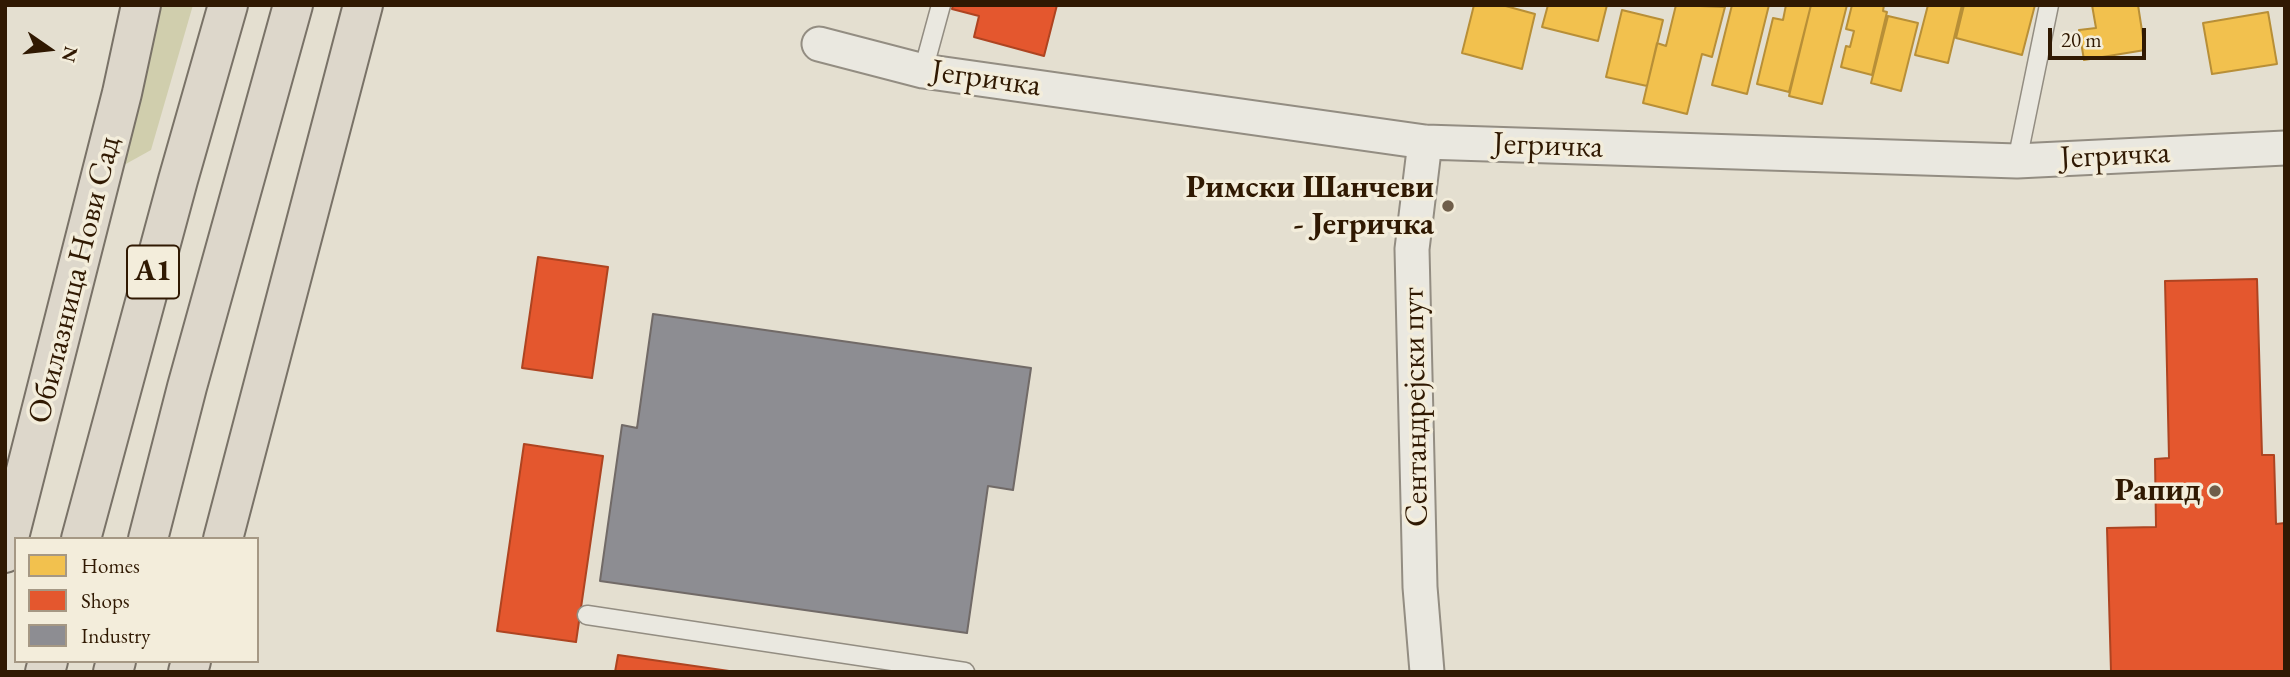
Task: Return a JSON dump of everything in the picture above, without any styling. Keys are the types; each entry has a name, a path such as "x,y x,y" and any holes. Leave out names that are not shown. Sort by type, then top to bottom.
{"main road":[{"name":"Обилазница Нови Сад","path":"5,554 119,107 141,5"},
{"name":"A1","path":"81,537 228,5"},
{"name":"A1","path":"149,537 194,361 293,5"},
{"path":"224,537 363,5"}],"street":[{"name":"Јегричка","path":"819,44 923,71 1425,142 2017,161 2285,148"},
{"name":"Сентандрејски пут","path":"1425,142 1412,249 1420,587 1427,672"}],"lane":[{"path":"923,71 941,5"},
{"path":"2017,161 2049,5"},
{"path":"587,615 965,672"}],"shaded area":[{"path":"160,5 193,5 151,150 124,165"}],"building: Homes":[{"path":"1474,5 1502,5 1535,14 1522,69 1462,53"},
{"path":"1548,5 1607,5 1598,41 1542,27"},
{"path":"1676,5 1725,7 1712,57 1702,54 1687,114 1643,103 1657,43 1666,46"},
{"path":"1732,5 1769,5 1747,94 1712,85"},
{"path":"1786,5 1811,5 1789,92 1757,84 1773,18 1783,20"},
{"path":"1811,5 1847,5 1822,104 1789,96"},
{"path":"1852,5 1884,5 1883,11 1887,12 1872,75 1841,67 1846,46 1850,47 1854,31 1846,29"},
{"path":"1928,5 1962,5 1948,63 1915,55"},
{"path":"1964,5 2035,5 2022,55 1956,38"},
{"path":"2092,5 2138,5 2145,50 2084,60 2079,30 2096,28"},
{"path":"1622,10 1663,20 1647,86 1606,77"},
{"path":"2268,12 2277,64 2212,74 2203,23"},
{"path":"1888,16 1918,23 1901,91 1871,83"}],"building: Shops":[{"path":"953,5 1057,5 1044,56 974,37 979,16 952,9"},
{"path":"538,257 608,267 592,378 522,368"},
{"name":"Рапид","path":"2257,279 2262,455 2274,455 2276,524 2285,523 2285,672 2111,672 2107,528 2156,527 2155,459 2169,458 2165,281"},
{"path":"524,444 603,456 576,642 497,631"},
{"path":"618,655 736,672 615,672"}],"building: Industry":[{"path":"653,314 1031,368 1013,490 988,486 967,633 600,581 622,425 637,428"}],"place":[{"name":"Римски Шанчеви - Јегричка","path":"1448,206"},
{"name":"Рапид","path":"2215,491"}]}
